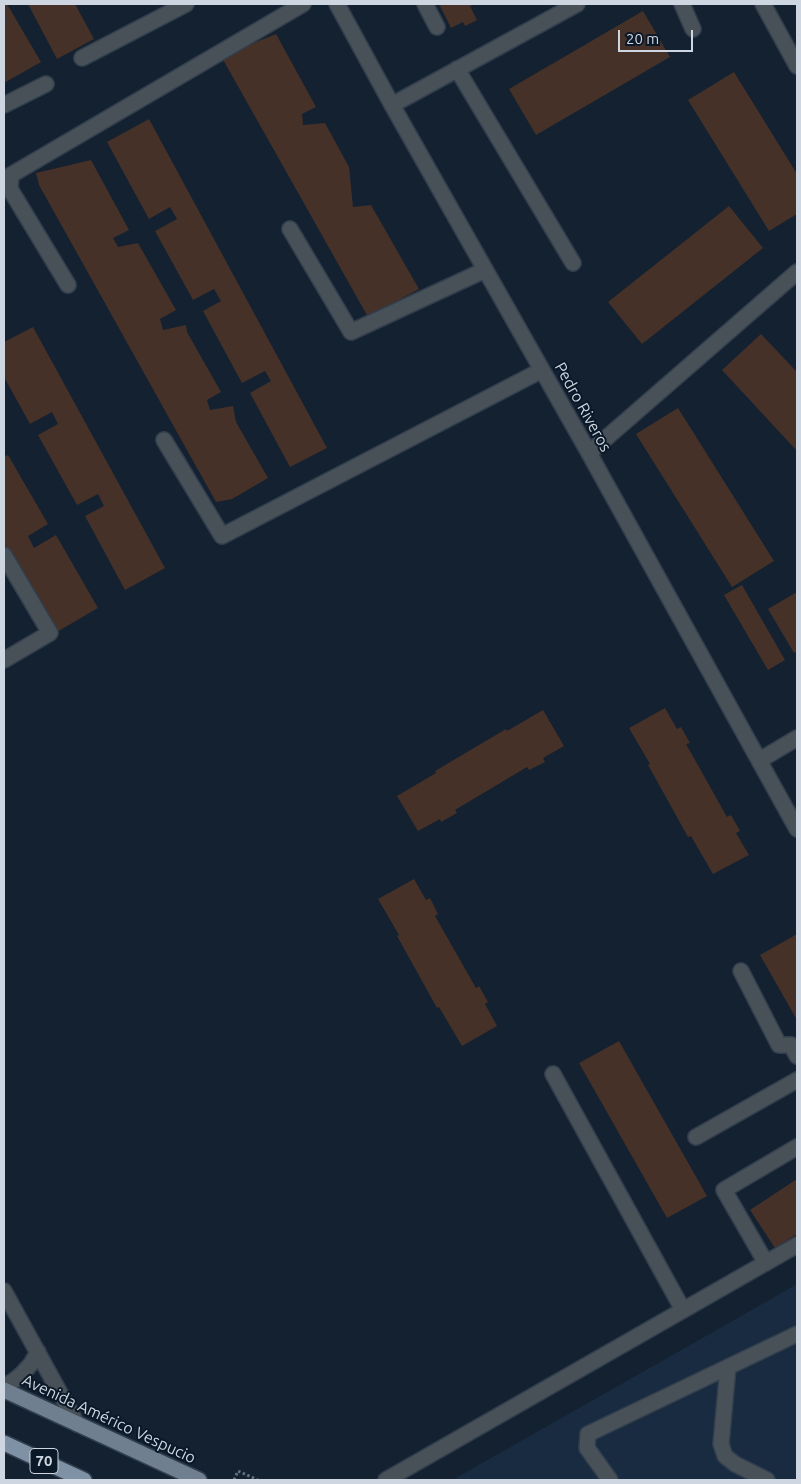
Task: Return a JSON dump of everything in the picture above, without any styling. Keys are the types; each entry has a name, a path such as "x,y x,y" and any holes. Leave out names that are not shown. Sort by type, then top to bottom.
{"highway":[{"name":"70","path":"4,1443 84,1480"}],"main road":[{"name":"Avenida Américo Vespucio","path":"4,1390 199,1480"}],"street":[{"path":"82,58 186,4"},
{"path":"68,284 10,188 11,175 303,4"},
{"name":"Pedro Riveros","path":"337,4 797,829"},
{"path":"425,4 437,27"},
{"path":"392,105 577,4"},
{"path":"682,4 693,29"},
{"path":"763,4 797,66"},
{"path":"457,69 573,263"},
{"path":"4,105 46,84"},
{"path":"290,229 351,332 485,270"},
{"path":"589,453 797,272"},
{"path":"164,440 222,536 542,370"},
{"path":"4,555 50,633 4,660"},
{"path":"760,760 797,738"},
{"path":"741,971 779,1045 792,1045 797,1056"},
{"path":"553,1074 683,1310"},
{"path":"696,1137 797,1080"},
{"path":"766,1263 724,1190 797,1147"},
{"path":"386,1480 797,1245"},
{"path":"4,1291 77,1424"},
{"path":"610,1480 587,1448 588,1434 797,1334"},
{"path":"4,1386 22,1374 38,1352"},
{"path":"728,1367 721,1444 725,1456 734,1464 767,1480"}],"path":[{"path":"234,1480 238,1471 258,1480"}],"shaded area":[{"path":"797,1284 797,1480 452,1480 669,1357"}],"building":[{"path":"4,4 7,4 41,62 4,83"},
{"path":"28,4 75,4 94,39 57,59"},
{"path":"439,4 475,4 470,6 477,20 465,26 463,22 451,28"},
{"path":"643,11 670,57 536,135 509,89"},
{"path":"276,34 316,107 302,114 303,125 325,123 349,167 353,207 371,205 419,289 368,317 221,56"},
{"path":"734,72 797,174 797,214 769,231 688,100"},
{"path":"149,119 327,448 290,467 250,393 271,381 265,371 242,383 203,311 221,301 214,289 193,300 155,231 177,219 170,207 149,219 107,142"},
{"path":"91,160 129,230 113,238 118,247 138,243 176,310 160,319 163,330 186,325 187,332 221,392 207,400 210,410 233,406 236,422 268,478 232,499 216,502 39,185 36,173"},
{"path":"729,206 763,248 642,344 608,302"},
{"path":"33,327 165,568 125,590 85,516 104,506 98,494 77,505 38,435 58,424 52,412 30,424 4,377 4,342"},
{"path":"761,334 797,372 797,451 722,370"},
{"path":"678,408 774,561 732,587 636,434"},
{"path":"8,455 48,524 28,536 34,548 56,535 98,608 55,633 4,543 4,457"},
{"path":"742,585 785,660 768,670 724,595"},
{"path":"797,592 797,651 794,653 768,609"},
{"path":"665,708 677,729 681,727 690,743 686,744 727,817 731,815 740,831 736,833 749,855 713,874 691,836 688,837 629,728"},
{"path":"543,710 564,746 543,758 545,762 529,770 527,767 455,810 457,813 441,822 440,819 418,831 397,796 506,729 507,731"},
{"path":"414,879 426,900 430,898 438,914 435,916 476,988 479,986 488,1002 485,1004 497,1026 462,1046 439,1007 437,1008 378,899"},
{"path":"797,934 797,1020 760,955"},
{"path":"619,1041 707,1196 667,1218 579,1063"},
{"path":"797,1179 797,1234 775,1248 750,1210"}]}
